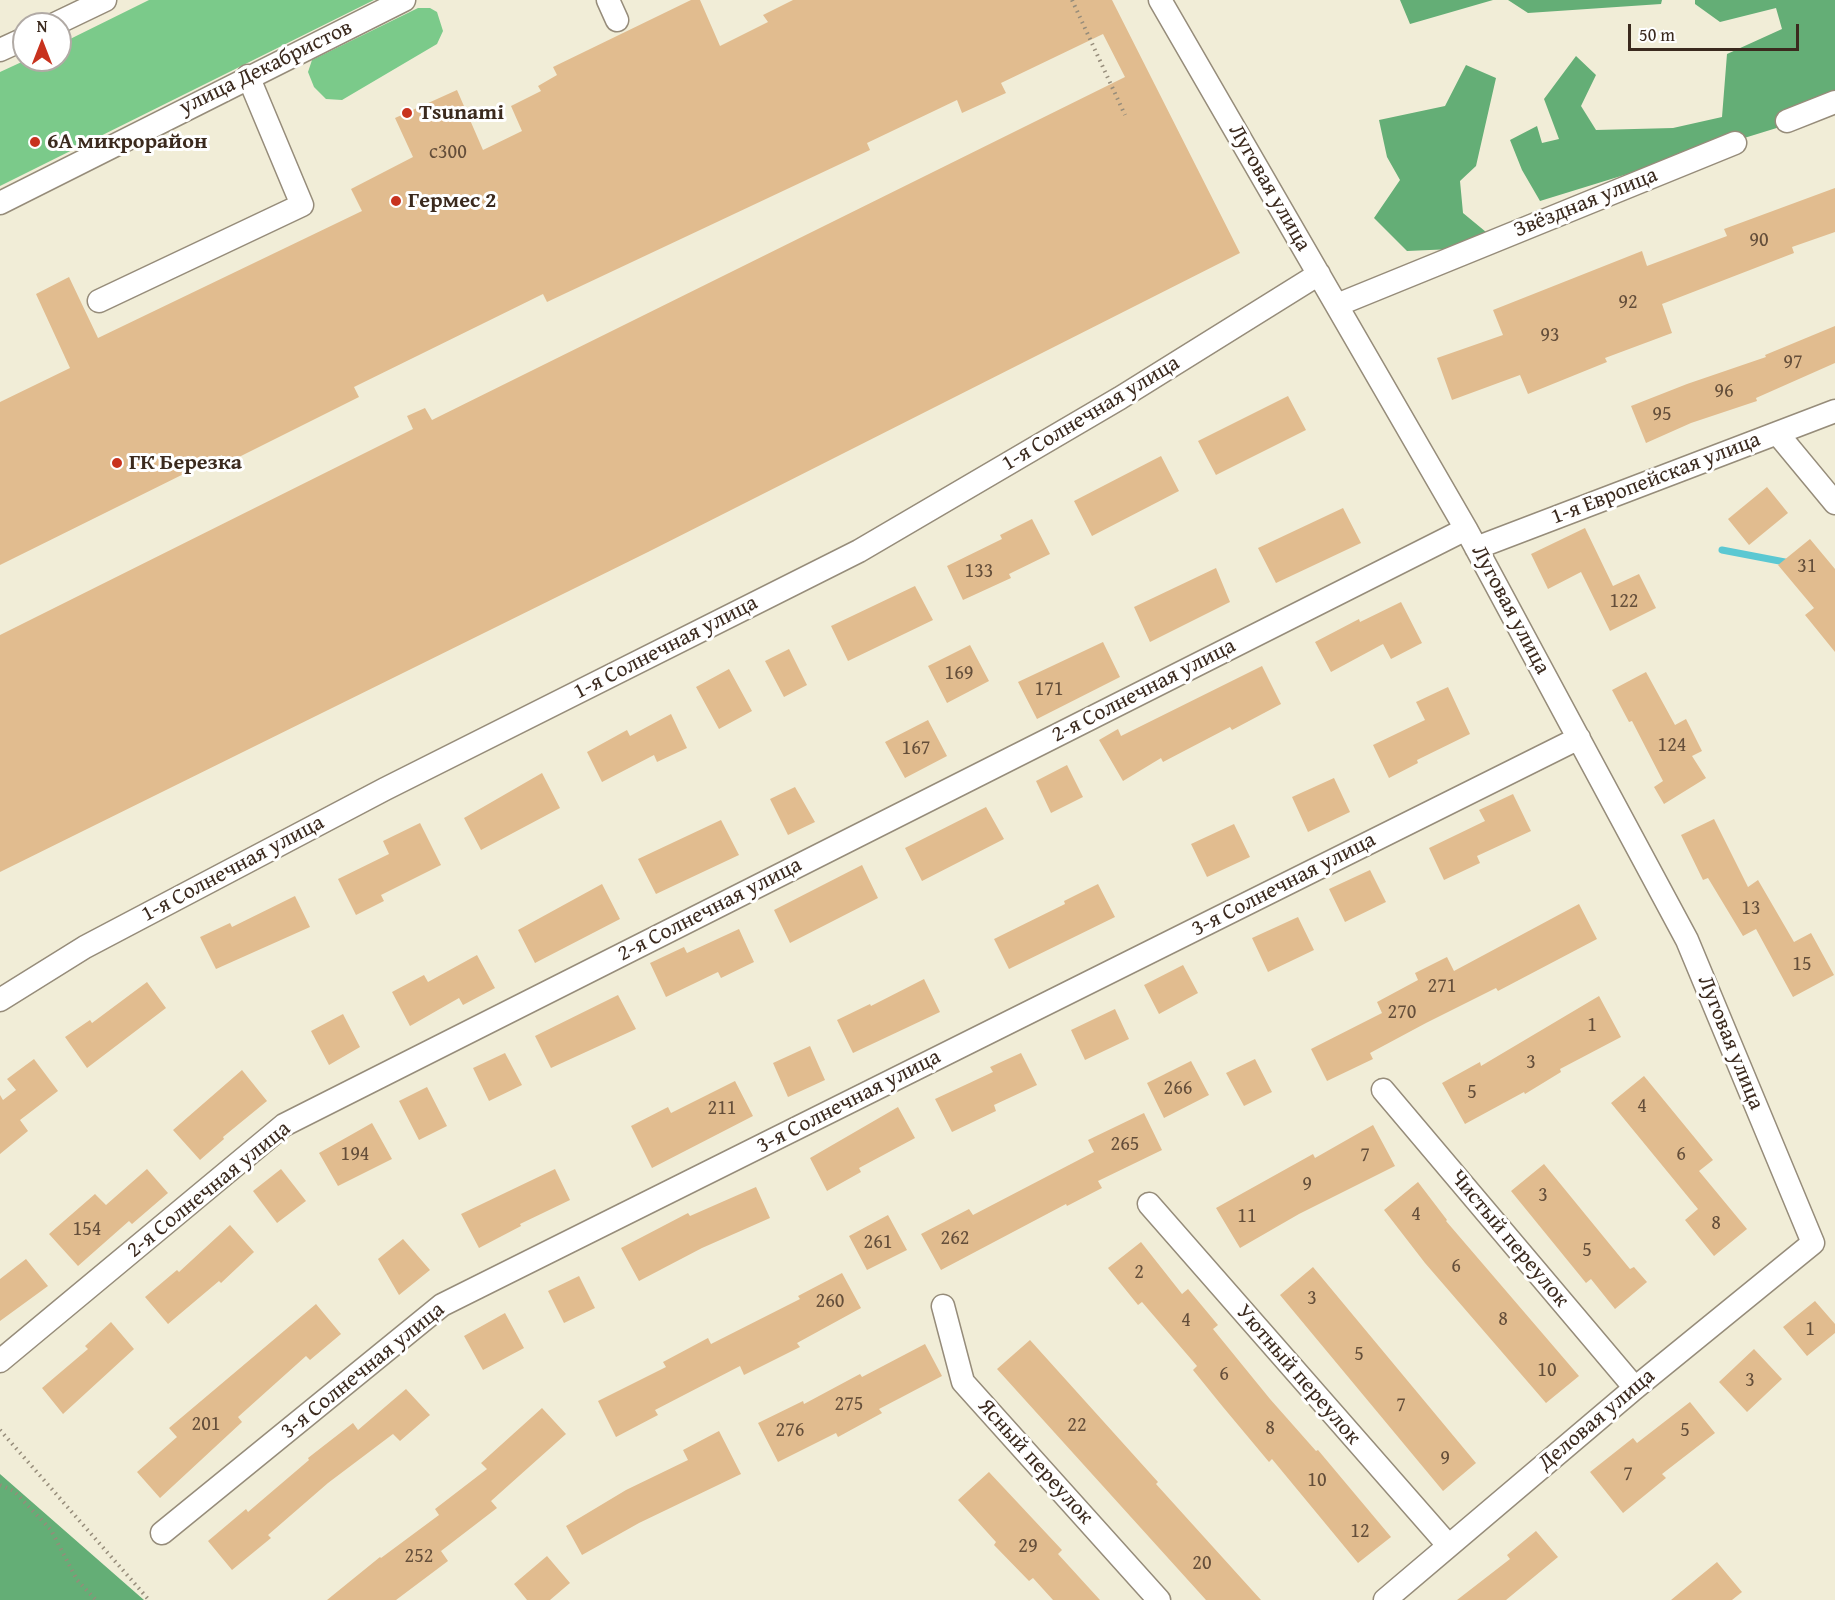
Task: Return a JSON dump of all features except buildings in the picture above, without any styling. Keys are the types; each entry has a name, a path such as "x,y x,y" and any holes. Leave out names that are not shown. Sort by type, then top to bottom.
{"street":[{"path":"72,16 105,0"},
{"name":"улица Декабристов","path":"0,203 248,76 404,0"},
{"name":"Луговая улица","path":"1160,0 1471,539 1687,940 1813,1244"},
{"path":"99,301 302,205 248,76"},
{"path":"1787,121 1835,102"},
{"name":"Звёздная улица","path":"1337,305 1735,142"},
{"name":"1-я Солнечная улица","path":"0,1000 85,947 364,800 859,551 1120,398 1319,274"},
{"name":"1-я Европейская улица","path":"1471,539 1835,411"},
{"path":"1777,433 1835,503"},
{"name":"2-я Солнечная улица","path":"0,1361 284,1125 1471,539"},
{"name":"3-я Солнечная улица","path":"162,1533 442,1305 1579,738"},
{"name":"Чистый переулок","path":"1383,1090 1635,1388"},
{"name":"Уютный переулок","path":"1149,1204 1448,1545"},
{"name":"Деловая улица","path":"1385,1600 1635,1388 1813,1244"},
{"name":"Ясный переулок","path":"943,1306 963,1382 1160,1600"}],"path":[{"path":"1072,0 1125,115"},
{"path":"0,1430 149,1600"},
{"path":"0,1485 14,1491 51,1530 77,1580 96,1600"}],"green space":[{"path":"149,0 374,0 0,186 0,72 12,66 12,72 72,72 72,38"},
{"path":"1400,0 1493,0 1410,24"},
{"path":"1508,0 1662,0 1661,4 1528,13"},
{"path":"1695,0 1835,0 1835,110 1540,201 1522,170 1510,140 1537,126 1542,143 1559,139 1544,99 1576,56 1596,75 1581,106 1596,130 1673,128 1722,117 1727,54 1782,29 1776,8 1720,22 1695,4"},
{"path":"418,8 430,8 437,12 443,31 437,44 342,100 326,99 314,87 308,72 312,60"},
{"path":"1466,65 1496,78 1476,166 1460,181 1463,213 1486,232 1453,249 1407,251 1374,218 1400,180 1387,157 1379,120 1445,106"},
{"path":"0,1474 144,1600 0,1600"}],"waterway":[{"path":"1722,550 1790,563"}],"place":[{"name":"Tsunami","path":"407,113"},
{"name":"6А микрорайон","path":"35,142"},
{"name":"Гермес 2","path":"396,201"},
{"name":"ГК Березка","path":"117,463"}]}
